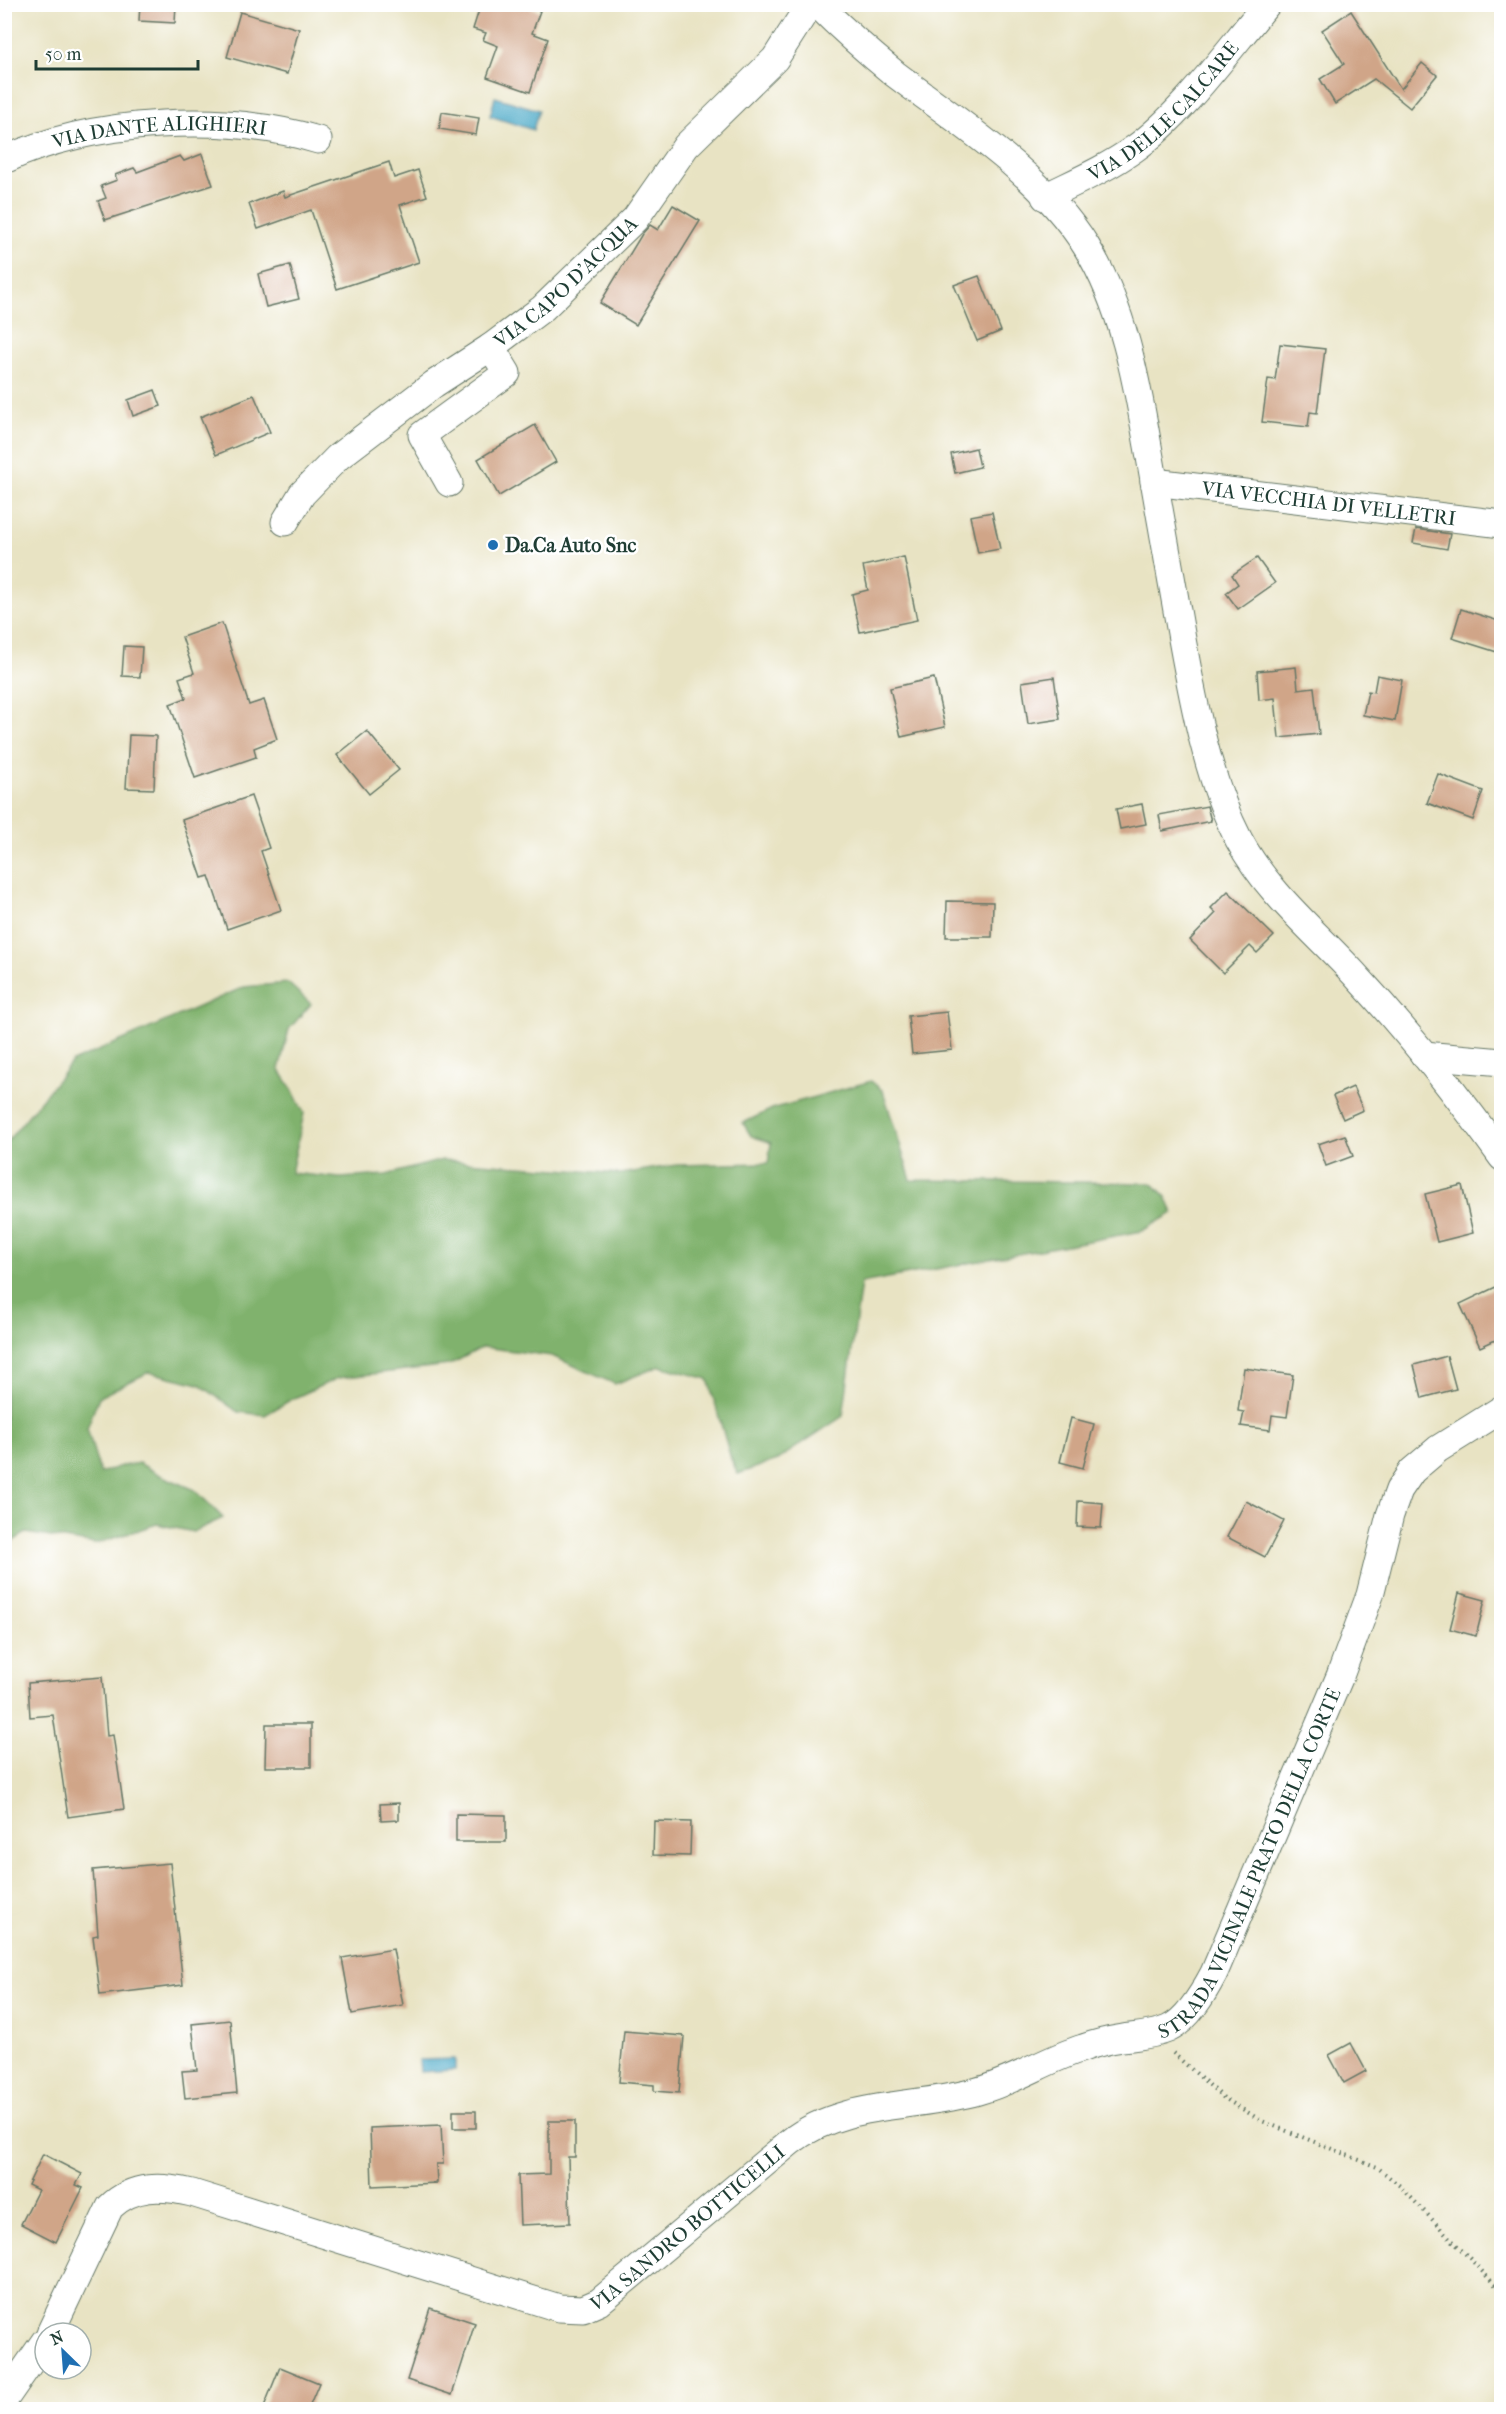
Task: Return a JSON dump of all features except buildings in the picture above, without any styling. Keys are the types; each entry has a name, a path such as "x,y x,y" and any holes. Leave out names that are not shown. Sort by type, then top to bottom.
{"street":[{"name":"VIA CAPO D'ACQUA","path":"285,522 302,494 338,456 434,384 491,347 543,308 635,219 686,146 775,59 810,4"},
{"path":"817,4 892,71 993,147 1045,196 1070,224 1086,247 1112,301 1140,399 1193,699 1209,759 1234,828 1260,873 1358,978 1424,1055 1462,1101 1502,1157"},
{"name":"VIA DELLE CALCARE","path":"1045,196 1101,170 1143,142 1180,107 1267,4"},
{"name":"VIA DANTE ALIGHIERI","path":"4,160 63,140 112,130 153,125 207,124 288,131 318,140"},
{"path":"449,483 422,435 507,373 491,347"},
{"name":"VIA VECCHIA DI VELLETRI","path":"1154,482 1502,524"},
{"path":"1424,1055 1502,1062"},
{"name":"STRADA VICINALE PRATO DELLA CORTE","path":"1152,2034 1169,2029 1179,2022 1201,1994 1217,1966 1340,1676 1370,1595 1390,1515 1403,1483 1412,1471 1438,1449 1502,1409"},
{"name":"VIA SANDRO BOTTICELLI","path":"56,2321 110,2207 126,2195 149,2188 192,2193 559,2308 583,2309 599,2302 790,2142 815,2125 848,2114 975,2092 1011,2081 1083,2048 1109,2040 1152,2034"},
{"path":"4,2400 33,2359"}],"path":[{"name":"STRADA VICINALE PRATO DELLA CORTE","path":"1152,2034 1198,2077 1237,2107 1285,2132 1377,2167 1400,2186 1502,2292"}],"green space":[{"path":"288,983 311,1004 289,1029 279,1069 304,1113 291,1173 340,1178 386,1175 442,1160 620,1174 677,1165 768,1163 771,1143 751,1136 743,1123 772,1109 871,1081 883,1091 911,1180 1152,1183 1166,1197 1173,1213 1142,1231 861,1283 843,1416 777,1460 738,1474 731,1459 708,1379 660,1366 615,1384 552,1356 483,1347 449,1365 338,1378 292,1399 265,1415 238,1412 199,1384 149,1372 99,1397 87,1428 100,1473 139,1463 195,1490 223,1518 193,1532 157,1524 95,1544 26,1533 5,1546 5,1144 72,1062 244,987"}],"water":[{"path":"495,97 539,110 533,130 490,116"},
{"path":"455,2059 455,2070 420,2072 419,2060"}],"place":[{"name":"Da.Ca Auto Snc","path":"493,545"}]}
